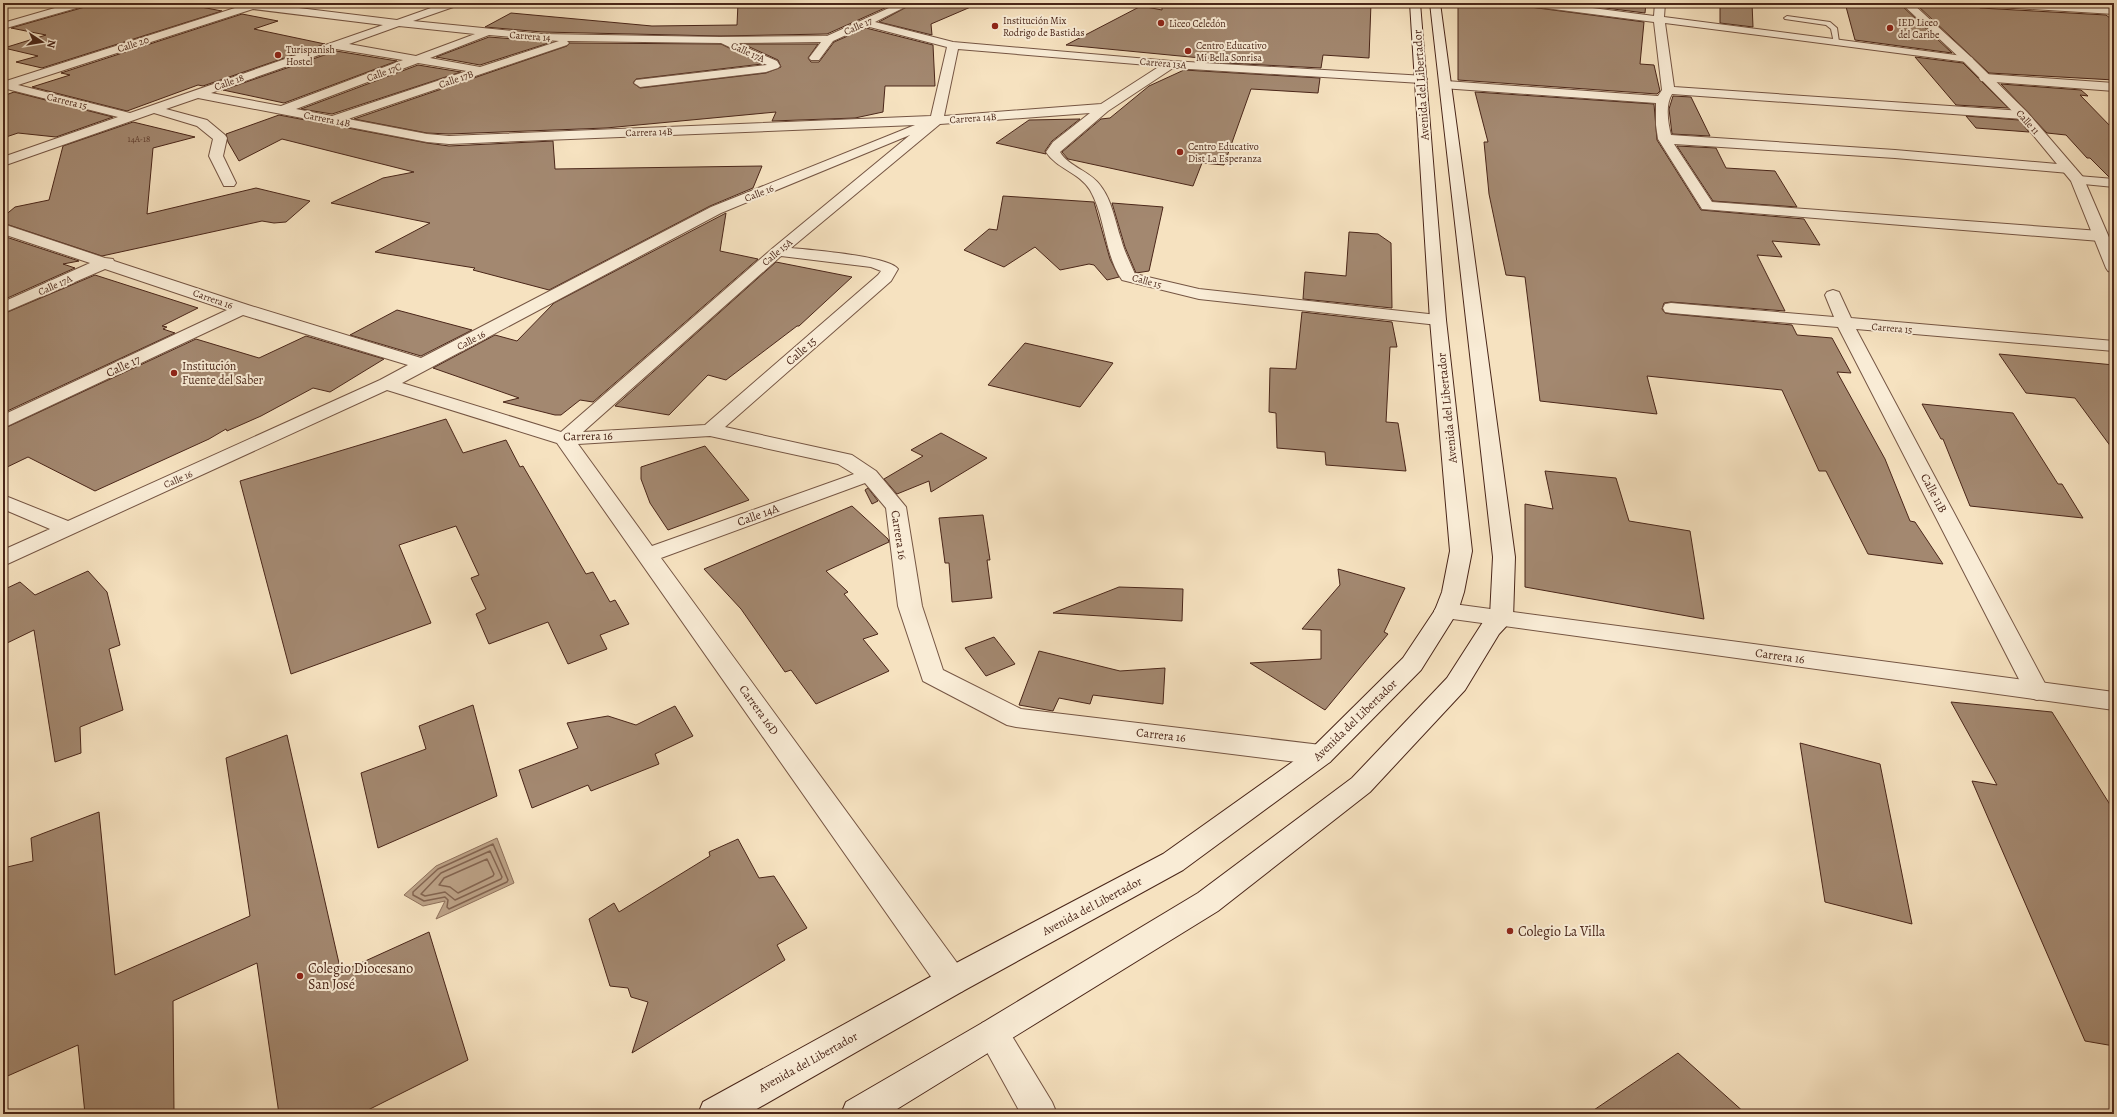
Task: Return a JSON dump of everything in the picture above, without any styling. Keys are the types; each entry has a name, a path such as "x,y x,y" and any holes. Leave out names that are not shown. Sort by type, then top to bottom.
{"street":[{"path":"3,26 83,3"},
{"name":"Carrera 14","path":"233,3 258,4 397,23 486,33 578,38 720,40 829,39"},
{"name":"Calle 18","path":"3,162 456,3"},
{"name":"Calle 17","path":"815,58 829,39 908,3"},
{"name":"Avenida del Libertador","path":"715,1114 952,981 1173,862 1321,755 1412,664 1446,611 1453,592 1461,551 1438,320 1415,3"},
{"name":"Avenida del Libertador","path":"1435,3 1504,557 1501,619"},
{"path":"1530,3 1967,59"},
{"path":"1660,3 1659,19 1665,95 1662,125 1665,139 1707,206 2106,244"},
{"name":"Calle 11","path":"1906,3 1967,59 2023,115 2073,174 2106,244 2114,268"},
{"path":"1980,3 2114,9"},
{"path":"2107,3 2114,9"},
{"name":"Calle 20","path":"4,85 258,4"},
{"name":"Carrera 13A","path":"867,23 953,45 1014,49 1171,64 1421,79"},
{"name":"Calle 17C","path":"281,110 486,33"},
{"name":"Calle 17B","path":"334,120 578,38"},
{"name":"Calle 17A","path":"640,84 766,69 774,66 772,63 720,40"},
{"path":"334,45 481,71"},
{"path":"937,120 953,45"},
{"name":"Calle 15","path":"1171,64 1104,108 1058,145 1053,152 1056,159 1079,172 1094,186 1103,203 1116,250 1128,277 1199,294 1438,320"},
{"path":"1985,78 2114,87"},
{"name":"Carrera 15","path":"4,85 131,117"},
{"path":"1446,85 1665,95 2023,115"},
{"name":"Carrera 14B","path":"198,94 427,138 449,140 937,120 1104,108"},
{"path":"153,109 202,123 220,138 216,156 229,184"},
{"name":"Calle 15A","path":"564,439 778,251 937,120"},
{"name":"Calle 16","path":"3,559 386,384 716,210 937,120"},
{"path":"1665,139 1887,154 2073,174 2114,183"},
{"name":"Carrera 16","path":"3,229 107,262 242,309 425,364"},
{"name":"Calle 15","path":"710,430 885,278 890,269 874,263 778,251"},
{"name":"Calle 17A","path":"3,308 107,262"},
{"name":"Calle 11B","path":"1833,295 1845,324 2037,691"},
{"name":"Carrera 15","path":"1671,308 2114,346"},
{"name":"Calle 17","path":"3,422 242,309"},
{"name":"Carrera 16","path":"386,384 564,439 710,430 845,459 869,475 896,508 910,606 932,675 1016,718 1321,755"},
{"name":"Carrera 16D","path":"564,439 952,981"},
{"name":"Calle 14A","path":"648,555 869,475"},
{"path":"3,501 67,529"},
{"name":"Carrera 16","path":"1446,611 2114,701"},
{"path":"858,1114 993,1034 1208,902 1361,785 1456,684 1491,628 1501,619"},
{"path":"993,1034 1040,1114"}],"lane":[{"path":"1787,18 1828,23 1834,28 1836,42"}],"water":[{"path":"497,838 514,883 436,919 445,901 423,906 404,895 436,866"}],"building":[{"path":"99,3 180,3 222,11 42,68 16,62 38,56 4,48 46,35 11,28"},
{"path":"738,3 896,3 827,34 720,36 542,32 485,27 511,13 652,26 737,25"},
{"path":"914,3 980,3 931,24 932,35 879,22"},
{"path":"1162,3 1371,3 1369,58 1323,55 1321,68 1205,62 1211,59 1066,45 1141,6 1162,10"},
{"path":"1458,3 1524,3 1530,7 1644,22 1640,64 1654,65 1660,91 1657,94 1458,80"},
{"path":"1566,3 1646,3 1645,13"},
{"path":"1720,3 1752,3 1753,27 1720,23"},
{"name":"IED Liceo del Caribe","path":"1845,3 1900,4 1952,53 1855,40"},
{"path":"1954,3 1974,3 1980,8 2106,15 2114,21 2114,80 1989,73 1917,5 1954,7"},
{"path":"242,14 278,21 254,29 325,44 203,86 198,85 127,111 32,87 70,75 61,73"},
{"path":"866,28 933,45 935,86 885,86 883,112 855,118 772,121 776,112 606,128 449,134 427,133 354,119 567,46 570,43 721,44 762,64 636,79 633,83 640,88 766,73 781,67 778,60 743,44 818,44 808,58 811,62 819,62 834,42"},
{"path":"489,37 552,42 480,65 436,57"},
{"path":"336,51 397,61 284,103 223,90"},
{"path":"1915,57 1963,63 2008,108 1956,105"},
{"path":"418,65 461,72 332,114 301,109"},
{"path":"1184,70 1320,78 1318,93 1251,89 1224,165 1202,163 1193,186 1068,159 1062,152 1101,119 1110,118 1149,86"},
{"path":"2001,84 2081,90 2088,96 2080,95 2114,130 2114,177 2109,177 2090,158 2087,158 2066,135 2047,133"},
{"path":"14,92 113,117 56,137 18,133 3,138 3,96"},
{"path":"1475,92 1654,104 1657,140 1701,210 1804,219 1820,245 1772,241 1782,257 1757,255 1785,311 1671,302 1664,303 1662,309 1665,313 1671,314 1792,325 1797,335 1832,338 1851,373 1837,372 1885,459 1910,521 1915,522 1943,564 1868,554 1826,471 1819,471 1782,390 1647,376 1657,414 1540,401 1525,277 1506,275 1489,194 1484,142 1488,142"},
{"path":"1673,96 1691,97 1710,136 1672,134 1669,109"},
{"path":"279,115 449,146 553,141 555,169 762,166 753,188 710,206 549,290 473,270 475,268 375,252 430,223 331,203 383,178 414,172 282,139 239,161 228,142 226,134"},
{"path":"1966,116 2019,120 2029,132 1976,128"},
{"path":"1080,119 1052,141 1045,151 1046,154 996,143 1029,120"},
{"path":"133,122 195,137 153,148 147,214 256,188 310,201 286,222 274,223 262,221 102,256 3,223 3,217 15,207 49,200 63,146"},
{"path":"1677,146 1716,148 1726,168 1775,171 1797,207 1713,201"},
{"path":"1003,196 1094,202 1110,259 1119,277 1107,280 1094,265 1089,264 1060,270 1035,247 1004,267 964,250 989,229 997,230"},
{"path":"1112,203 1163,207 1149,271 1136,273 1125,247"},
{"path":"726,213 720,251 758,259 593,402 580,400 561,415 555,415 503,402 519,398 433,368 495,335 517,341 554,303"},
{"path":"1349,232 1378,234 1391,243 1392,308 1303,299 1305,272 1346,276"},
{"path":"3,236 79,261 63,264 75,268 3,300"},
{"path":"776,262 852,277 799,326 726,380 708,375 669,415 615,406"},
{"path":"95,275 198,308 162,326 167,327 163,329 175,333 3,413 3,314"},
{"path":"397,310 472,330 421,356 350,335"},
{"path":"1302,312 1392,322 1397,347 1390,347 1386,422 1398,423 1406,471 1326,465 1325,452 1277,448 1276,413 1269,412 1270,368 1296,369"},
{"path":"306,336 384,359 330,392 313,388 261,416 227,431 226,429 209,439 95,491 28,457 3,469 3,429 196,339 259,358"},
{"path":"1025,343 1113,363 1080,407 988,385"},
{"path":"1999,354 2114,365 2114,451 2075,398 2026,393"},
{"path":"1922,404 2013,413 2058,484 2062,484 2083,518 1970,506 1943,439 1941,439"},
{"path":"446,419 463,453 506,440 520,467 523,466 586,574 593,572 610,602 615,600 629,624 600,635 607,649 568,664 548,622 489,644 476,614 486,609 471,578 479,575 456,526 399,545 431,623 291,674 240,481"},
{"path":"941,433 987,458 931,492 929,481 897,494 884,479 923,456 911,450"},
{"path":"705,446 749,500 668,530 650,503 641,479 641,467"},
{"path":"1545,471 1616,478 1629,521 1690,531 1704,619 1525,587 1525,504 1553,509"},
{"path":"868,488 878,501 872,504 865,490"},
{"path":"852,506 888,539 889,542 826,571 848,592 844,594 878,634 863,639 889,671 816,704 791,670 785,672 741,609 704,569"},
{"path":"983,515 990,560 987,560 992,598 952,602 949,563 945,563 939,518"},
{"path":"1338,569 1405,588 1384,632 1388,634 1325,710 1250,663 1321,659 1321,630 1302,629 1340,585"},
{"path":"88,571 107,592 120,645 109,649 123,710 80,727 81,753 55,762 34,630 3,645 3,590 20,582 35,595"},
{"path":"1119,587 1183,589 1182,621 1053,613"},
{"path":"994,637 1015,664 986,676 965,648"},
{"path":"1039,651 1120,671 1165,668 1163,704 1093,695 1090,704 1059,698 1053,711 1019,705"},
{"path":"1951,702 2052,712 2114,811 2114,1046 2085,1041 1972,781 1997,785"},
{"path":"473,705 497,796 378,848 361,773 426,749 419,726"},
{"path":"675,706 693,736 655,754 659,764 591,791 588,785 532,808 519,770 578,748 567,723 608,716 636,725"},
{"path":"287,735 341,972 429,932 468,1060 360,1114 279,1114 257,963 173,1001 174,1114 85,1114 78,1045 3,1078 3,868 33,861 31,838 99,812 115,975 250,916 226,758"},
{"path":"1800,743 1880,764 1912,924 1825,902"},
{"path":"738,839 759,878 774,876 807,928 777,945 785,960 632,1053 648,1002 631,997 628,988 610,986 589,919 614,903 619,912 710,856 709,852"},
{"path":"1678,1053 1746,1114 1588,1114"}],"place":[{"name":"Liceo Celedón","path":"1161,23"},
{"name":"Institución Mix Rodrigo de Bastidas","path":"995,26"},
{"name":"IED Liceo del Caribe","path":"1890,28"},
{"name":"Centro Educativo Mi Bella Sonrisa","path":"1188,51"},
{"name":"Turispanish Hostel","path":"278,55"},
{"name":"Centro Educativo Dist La Esperanza","path":"1180,152"},
{"name":"Institución Fuente del Saber","path":"174,373"},
{"name":"Colegio La Villa","path":"1510,931"},
{"name":"Colegio Diocesano San José","path":"300,976"}]}
